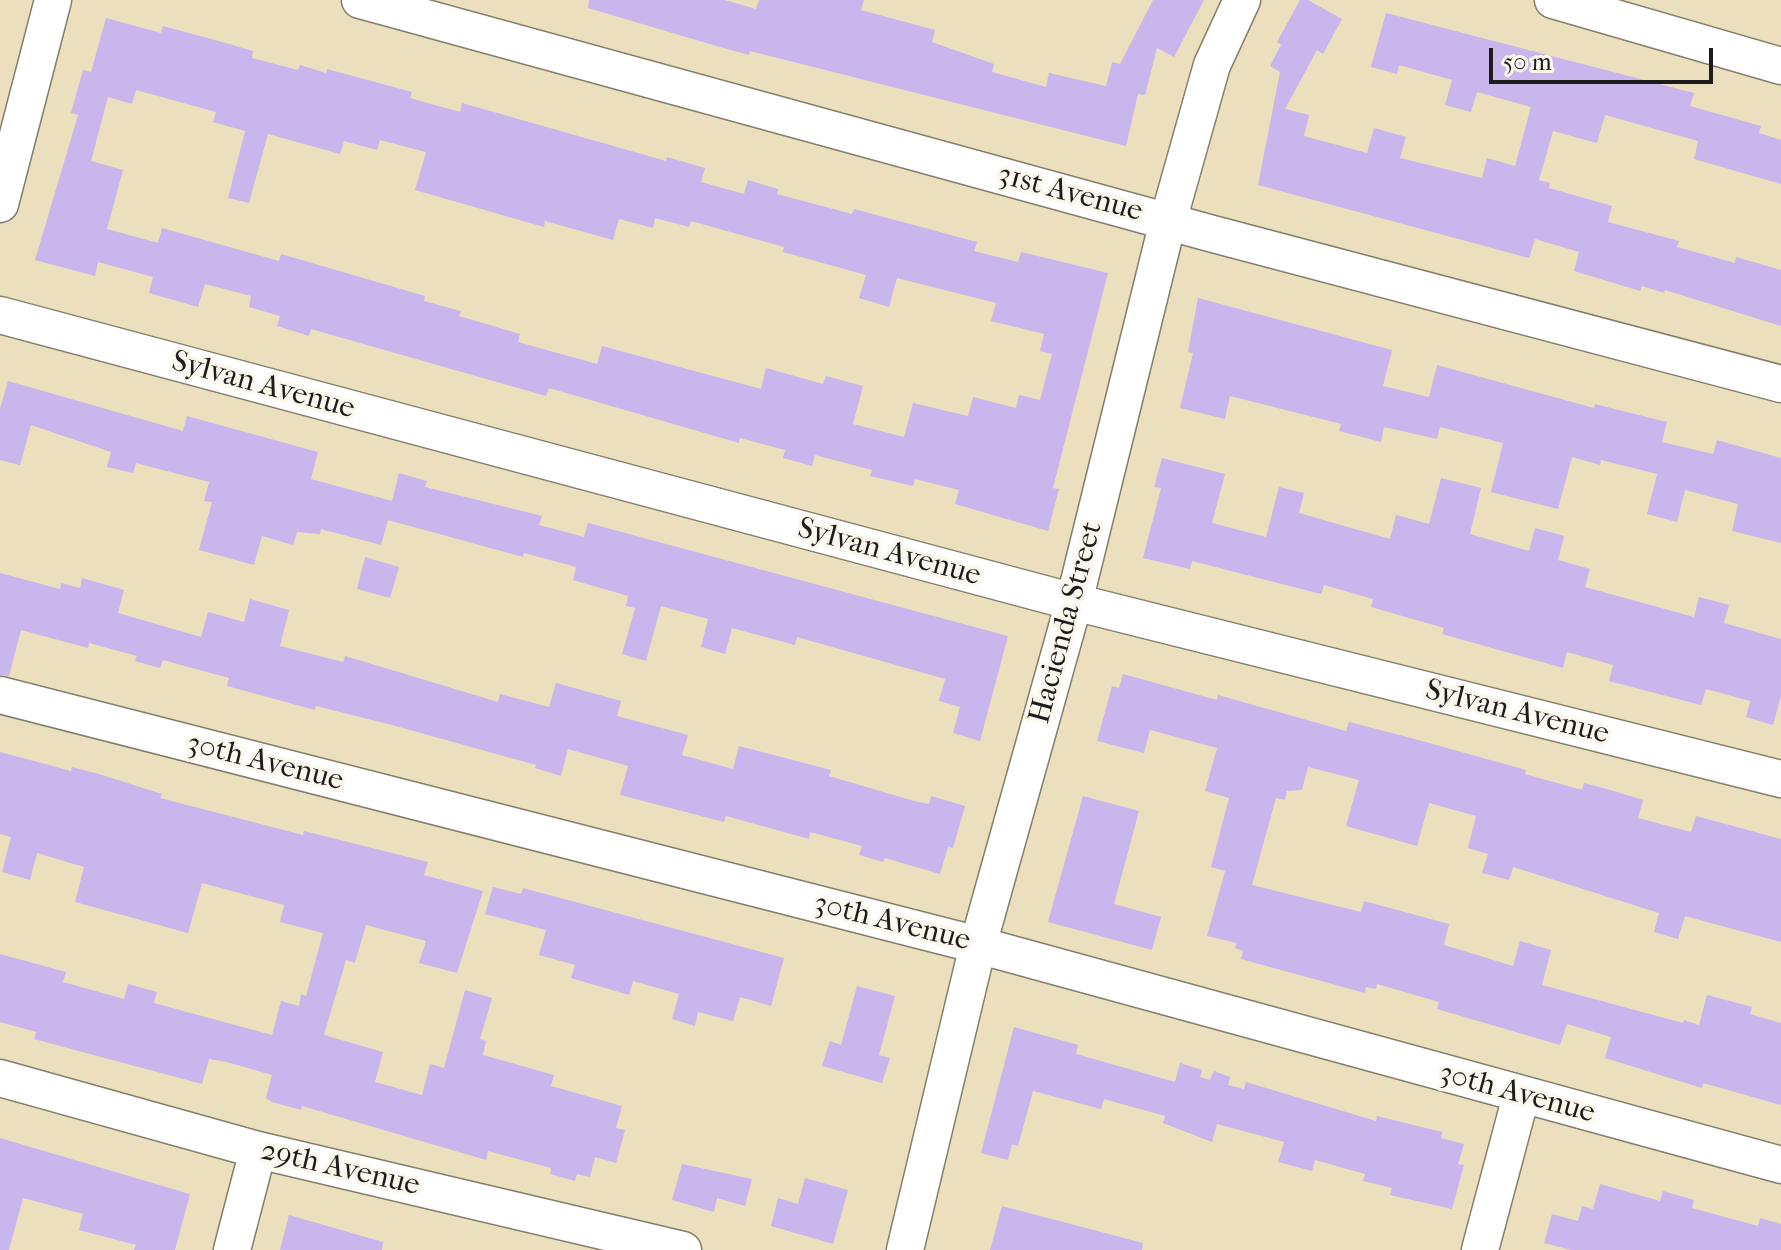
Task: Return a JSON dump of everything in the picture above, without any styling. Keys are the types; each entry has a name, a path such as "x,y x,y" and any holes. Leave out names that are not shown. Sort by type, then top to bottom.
{"street":[{"path":"0,204 53,0"},
{"name":"31st Avenue","path":"360,0 1168,221 1781,384"},
{"name":"Hacienda Street","path":"905,1250 978,945 1074,602 1168,221 1212,65 1242,0"},
{"path":"1553,0 1781,66"},
{"name":"Sylvan Avenue","path":"0,315 1074,602 1781,779"},
{"name":"30th Avenue","path":"0,695 978,945 1781,1165"},
{"name":"29th Avenue","path":"0,1078 258,1150 683,1250"},
{"path":"1480,1250 1521,1096"},
{"path":"232,1250 258,1150"}],"building":[{"path":"589,0 725,0 756,9 759,0 864,0 861,10 935,30 932,42 994,64 992,72 1046,87 1049,73 1106,86 1112,62 1120,64 1153,0 1204,0 1174,57 1157,48 1145,95 1138,94 1126,146 750,51 749,55 588,8"},
{"path":"1300,0 1308,0 1342,19 1323,54 1317,50 1285,109 1309,115 1304,136 1367,153 1374,128 1406,137 1400,158 1482,178 1487,158 1515,166 1531,107 1477,92 1471,112 1445,105 1452,80 1399,65 1397,74 1371,67 1386,13 1694,93 1690,106 1761,126 1759,133 1781,140 1781,184 1694,159 1698,141 1605,115 1597,143 1553,131 1539,180 1550,183 1549,188 1612,206 1608,222 1679,241 1677,247 1735,263 1736,257 1781,270 1781,326 1665,290 1664,293 1642,286 1640,291 1574,271 1579,252 1535,239 1529,258 1258,185 1280,72 1270,66 1281,45 1277,42"},
{"path":"106,18 161,33 163,26 253,51 252,58 298,70 300,65 326,73 327,69 412,92 410,98 460,112 462,103 666,161 667,157 705,168 701,182 744,194 748,180 778,189 777,194 852,214 854,209 977,242 974,251 1018,262 1021,252 1108,273 1053,488 1059,489 1048,531 955,504 959,490 915,479 913,486 870,476 872,470 815,455 812,466 783,458 785,450 740,438 739,443 549,388 546,396 311,329 309,336 277,326 280,316 249,307 251,296 205,284 198,307 149,293 153,277 98,262 95,276 35,260 78,115 71,113 83,70 91,72","holes":["136,90 216,112 213,122 245,131 228,198 249,203 268,134 340,154 344,141 377,150 380,140 426,152 415,190 544,227 545,221 613,240 619,219 653,228 655,218 689,227 691,221 784,247 783,252 866,275 859,298 889,307 897,278 996,303 991,321 1044,334 1040,351 1052,354 1040,400 1019,395 1016,408 973,397 968,416 913,403 904,437 853,424 863,386 826,376 823,384 766,368 761,389 602,346 597,364 518,342 520,334 459,316 461,311 424,301 425,296 281,254 279,261 162,228 158,243 107,229 123,170 91,161 108,97 132,104"]},
{"path":"1198,298 1392,350 1383,386 1429,397 1437,365 1594,408 1595,404 1667,422 1662,442 1713,454 1717,440 1781,458 1781,543 1732,531 1738,504 1685,490 1677,522 1647,514 1657,474 1601,460 1600,465 1572,457 1558,509 1491,492 1503,443 1440,427 1437,439 1384,427 1381,442 1339,431 1341,424 1230,396 1225,419 1180,408 1193,353 1188,352"},
{"path":"8,381 183,431 187,416 318,452 311,479 392,501 399,473 427,481 425,487 542,516 539,525 584,537 588,523 1008,636 980,741 953,733 960,707 939,701 945,679 797,637 795,645 732,628 725,654 701,647 708,619 661,606 646,661 622,654 635,608 626,606 628,596 573,580 576,567 524,553 523,557 388,520 381,545 321,529 320,534 297,532 293,545 262,536 254,565 199,550 212,502 204,501 209,482 136,463 133,473 107,467 111,452 31,425 20,465 0,460 0,409"},
{"path":"1162,458 1225,474 1212,523 1266,537 1279,487 1304,493 1299,513 1390,539 1396,515 1429,524 1441,478 1481,488 1470,534 1529,551 1535,528 1564,536 1558,560 1590,569 1585,587 1694,617 1699,597 1729,605 1724,623 1781,639 1781,696 1773,725 1746,717 1750,701 1706,689 1701,705 1609,681 1613,665 1567,652 1563,668 1442,634 1444,628 1371,607 1373,599 1324,585 1321,594 1192,561 1190,569 1143,558 1161,488 1154,487"},
{"path":"365,557 399,567 390,598 357,589"},
{"path":"0,573 60,589 61,583 80,588 82,578 124,590 118,613 201,637 208,612 244,622 250,599 289,610 280,646 343,662 345,656 498,702 500,694 549,707 556,683 621,701 617,716 688,735 682,755 733,769 739,746 831,770 829,776 914,801 929,804 931,796 965,806 953,848 948,847 940,874 885,858 883,862 859,855 862,846 810,832 809,839 726,816 724,822 620,795 628,766 568,749 561,776 535,768 536,765 392,725 316,706 315,710 227,686 229,678 163,660 160,668 135,661 137,656 89,643 88,648 21,630 9,676 0,675"},
{"path":"1123,674 1217,700 1218,695 1346,731 1349,722 1526,770 1525,774 1582,790 1584,783 1607,789 1643,800 1638,818 1691,832 1696,816 1781,839 1781,942 1685,916 1678,939 1654,932 1659,913 1513,867 1509,880 1482,873 1488,854 1468,848 1476,816 1429,803 1417,846 1346,826 1359,780 1308,767 1302,790 1287,791 1285,800 1276,798 1252,885 1361,912 1364,901 1449,924 1444,945 1513,966 1520,941 1551,950 1542,985 1683,1023 1684,1020 1699,1025 1707,995 1752,1007 1750,1014 1781,1023 1781,1105 1703,1083 1702,1088 1605,1058 1611,1037 1567,1024 1560,1045 1437,1009 1439,1002 1377,984 1376,989 1366,987 1365,993 1241,959 1243,951 1235,948 1237,943 1207,936 1225,871 1211,867 1229,798 1205,791 1217,748 1150,730 1144,753 1097,741 1112,686 1119,688"},
{"path":"0,752 71,771 72,767 99,774 162,794 160,798 303,835 304,831 428,862 424,875 483,891 457,973 419,963 426,941 366,925 355,963 346,960 324,1035 383,1052 375,1082 422,1095 430,1064 444,1068 465,990 492,998 480,1039 486,1041 483,1055 554,1075 551,1086 622,1106 616,1128 625,1130 616,1163 595,1157 590,1177 577,1174 575,1181 550,1174 551,1168 488,1151 486,1160 302,1106 301,1110 272,1102 266,1098 272,1075 227,1062 209,1059 202,1084 34,1039 36,1032 0,1022 0,954 66,972 63,982 124,999 128,984 157,992 154,1003 272,1035 281,1001 299,1006 301,994 306,996 323,933 280,922 284,905 202,883 188,933 75,902 84,867 37,853 30,880 2,872 11,837 0,834"},
{"path":"1083,796 1139,811 1114,904 1161,917 1152,950 1048,922"},
{"path":"493,887 521,894 523,888 784,958 771,1006 740,997 733,1021 698,1012 695,1026 672,1019 679,994 633,981 629,995 571,978 575,965 539,955 546,930 485,914"},
{"path":"857,986 895,996 879,1055 890,1058 882,1083 822,1066 830,1041 841,1045"},
{"path":"1014,1027 1078,1045 1076,1054 1175,1082 1180,1063 1202,1070 1200,1077 1210,1080 1214,1071 1230,1077 1228,1085 1244,1089 1246,1082 1376,1121 1377,1116 1442,1132 1441,1138 1464,1144 1458,1164 1464,1165 1452,1209 1390,1195 1392,1188 1363,1181 1365,1174 1315,1160 1312,1171 1278,1162 1284,1142 1217,1124 1212,1142 1163,1123 1165,1116 1104,1099 1101,1109 1033,1091 1018,1146 1012,1144 1008,1160 981,1153"},
{"path":"0,1138 190,1194 175,1250 134,1250 136,1245 79,1230 83,1214 23,1198 9,1250 0,1250"},
{"path":"682,1164 752,1179 745,1206 717,1198 714,1212 672,1200"},
{"path":"805,1178 848,1190 833,1244 771,1226 778,1198 798,1204"},
{"path":"1600,1184 1660,1201 1663,1191 1694,1200 1692,1208 1758,1226 1760,1218 1781,1224 1781,1250 1571,1250 1544,1243 1552,1214 1578,1221 1582,1206 1593,1209"},
{"path":"1002,1206 1143,1243 1142,1250 990,1250"},
{"path":"289,1215 383,1242 382,1250 280,1250"}]}
